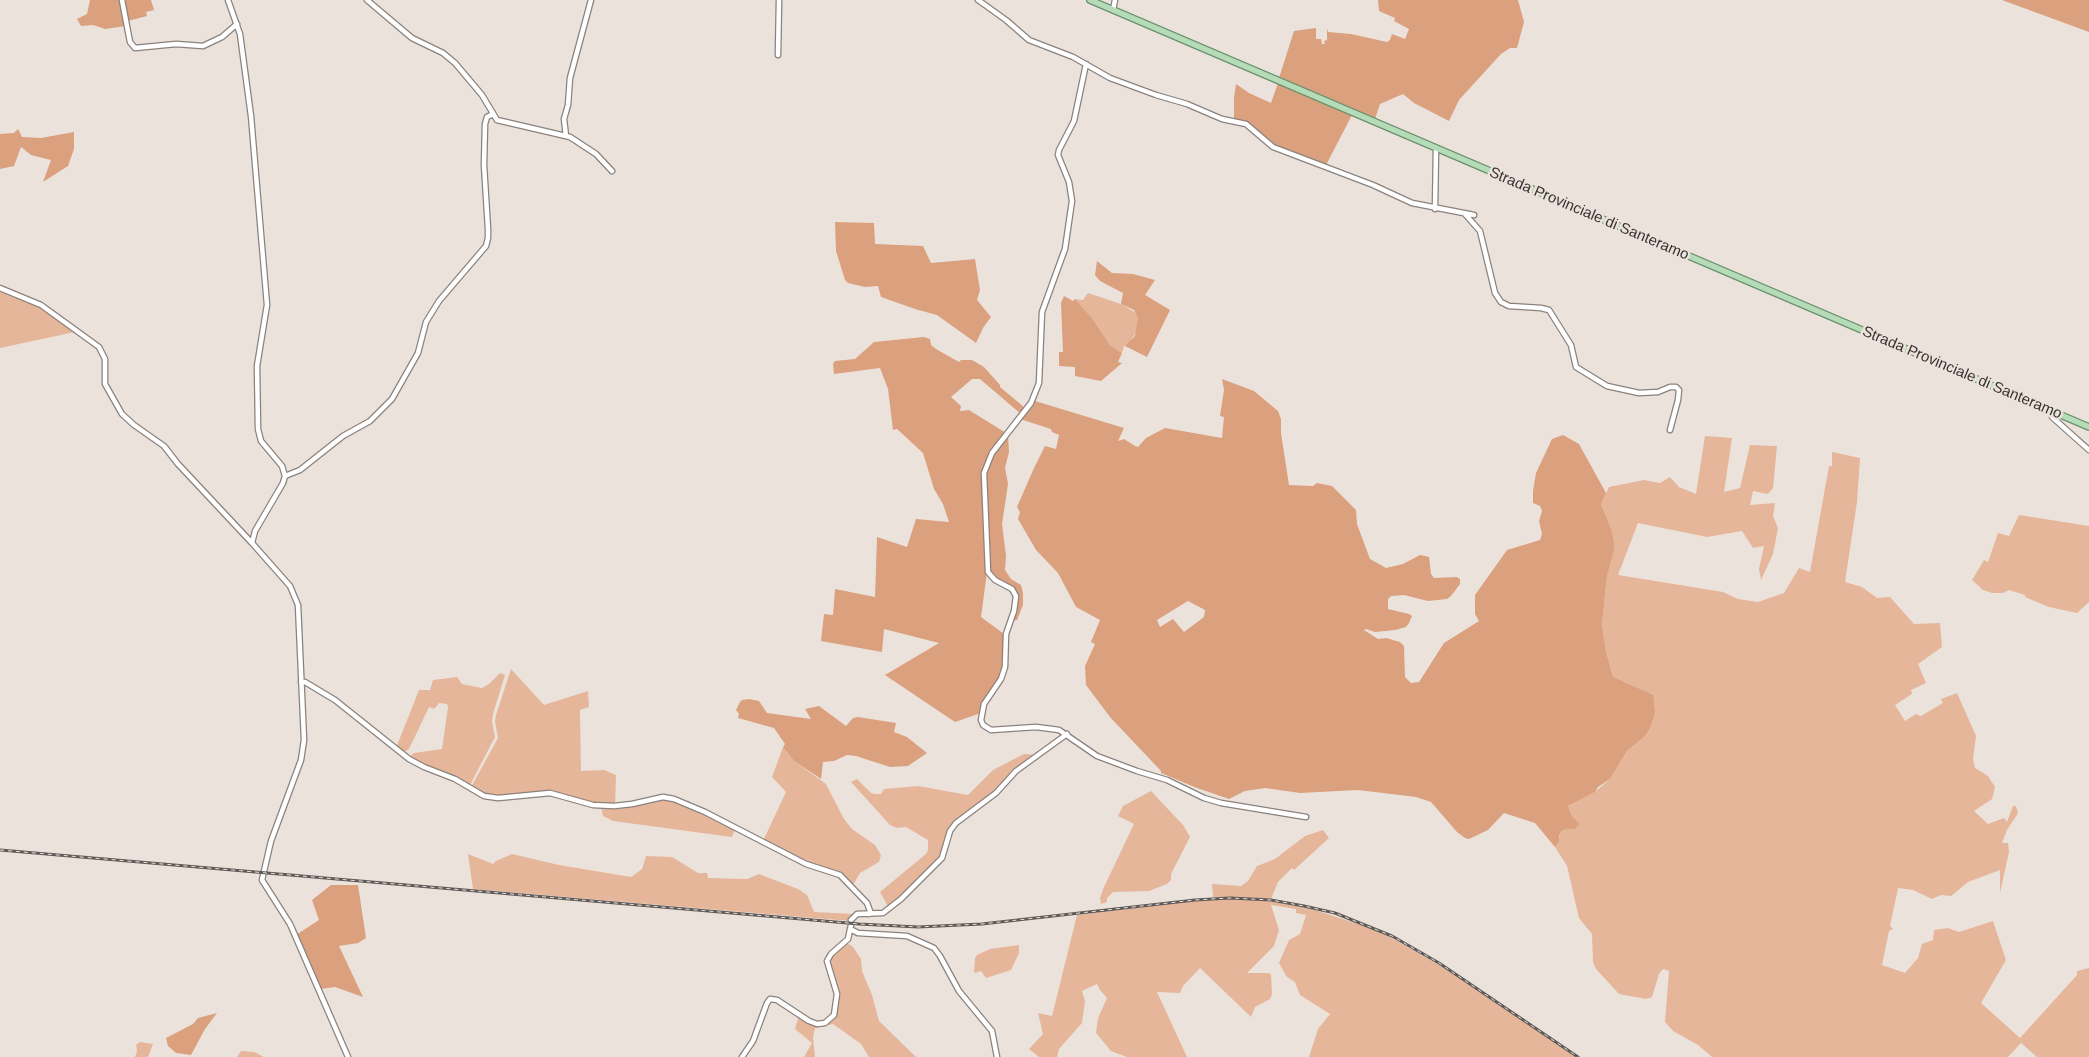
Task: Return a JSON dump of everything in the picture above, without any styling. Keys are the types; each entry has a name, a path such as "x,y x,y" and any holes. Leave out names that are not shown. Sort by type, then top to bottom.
{"main road":[{"name":"Strada Provinciale di Santeramo","path":"1090,0 2089,427"}],"street":[{"path":"122,0 130,42 135,48 176,44 203,46 222,38 237,24"},
{"path":"228,0 237,24 257,176 266,305 257,366 258,429 262,441 282,466 285,476 283,483 257,526 252,543"},
{"path":"367,0 412,38 443,53 455,63 482,95 495,118 503,122 566,136 596,154 612,171"},
{"path":"566,136 564,119 568,105 570,78 591,0"},
{"path":"778,55 779,0"},
{"path":"978,0 1000,15 1029,40 1086,64 1110,78 1187,104 1222,119 1246,124 1273,146 1281,150 1373,185 1412,204 1474,215"},
{"path":"1113,10 1115,0"},
{"path":"1086,64 1074,122 1058,155 1069,182 1072,202 1065,249 1042,312 1039,383 1031,403 992,453 984,479 988,572 995,580 1012,589 1016,596 1014,611 1006,634 1005,667 1001,679 984,704 982,725 991,730 1036,727 1059,730 1097,756 1168,780 1204,798 1221,803 1306,816"},
{"path":"285,476 300,470 343,436 370,421 392,399 418,353 426,322 439,301 486,246 488,229 485,124 487,117 493,114"},
{"path":"1435,209 1436,148"},
{"path":"1465,214 1480,231 1495,293 1501,302 1509,306 1549,310 1571,345 1576,367 1607,386 1639,393 1658,392 1676,387 1679,390 1678,400 1670,430"},
{"path":"0,288 42,305 99,347 106,361 105,384 122,414 164,446 178,464 285,580 296,599 304,740 302,756 271,841 262,878 290,924 348,1057"},
{"path":"2051,411 2052,417 2089,450"},
{"path":"301,682 305,682 334,700 409,759 424,768 455,780 484,796 498,798 550,793 594,805 614,806 663,797 674,799 705,812 806,864 840,874 870,907 869,914"},
{"path":"742,1057 753,1040 770,999 777,1000 817,1024 825,1023 832,1018 837,1006 837,994 827,961 830,954 848,939 854,915 883,912 901,899 942,858 950,831 956,822 996,793 1016,772 1067,734"},
{"path":"850,925 858,933 907,936 934,948 959,991 992,1031 998,1057"}],"shaded area":[{"path":"90,0 151,0 154,10 146,12 147,16 128,21 126,26 105,29 93,25 81,26 77,19 87,14"},
{"path":"1378,0 1518,0 1524,22 1517,48 1510,48 1501,54 1459,100 1449,121 1414,103 1403,94 1380,104 1375,119 1279,78 1294,31 1316,28 1316,39 1321,39 1322,44 1325,44 1324,41 1327,40 1327,28 1328,32 1351,34 1387,42 1392,34 1405,39 1409,29 1394,21 1395,18 1379,11"},
{"path":"2002,0 2089,0 2089,32"},
{"path":"1278,83 1352,115 1325,167 1277,148 1249,124 1234,121 1236,84 1249,93 1271,103"},
{"path":"18,129 22,137 41,138 74,132 74,149 68,166 43,182 51,160 31,155 21,147 14,166 0,169 0,134 14,133"},
{"path":"835,222 874,223 875,244 923,246 931,263 975,259 980,290 977,300 991,317 976,343 937,315 881,297 878,286 865,287 848,283 845,280 836,251"},
{"path":"1097,261 1112,273 1133,274 1155,280 1145,295 1170,310 1147,357 1125,346 1135,336 1138,318 1134,310 1121,304 1123,293 1100,281 1095,275"},
{"path":"0,290 38,305 75,332 0,348"},
{"path":"1088,293 1121,304 1136,313 1138,318 1137,331 1128,345 1124,346 1122,353 1110,345 1092,318 1075,299 1083,300"},
{"path":"1064,296 1073,301 1075,299 1092,318 1110,345 1122,353 1118,362 1122,363 1101,381 1075,376 1075,367 1059,366 1059,352 1063,352 1061,303"},
{"path":"924,337 930,339 931,345 936,349 959,362 961,360 972,360 984,367 1000,387 1025,408 1021,414 980,379 972,379 951,397 961,406 960,411 969,410 1006,433 983,472 982,481 987,572 981,617 1004,634 1004,670 981,713 955,722 885,675 939,643 884,629 882,652 821,641 824,614 833,615 835,589 875,597 877,537 907,547 916,519 949,522 943,504 934,489 923,453 897,429 893,430 888,389 880,368 834,374 833,364 835,361 855,359 874,342"},
{"path":"1222,379 1254,391 1278,411 1281,419 1281,433 1289,485 1313,486 1317,483 1332,486 1356,510 1357,524 1370,559 1386,568 1403,564 1420,555 1429,557 1431,574 1434,578 1457,577 1460,579 1460,584 1447,599 1428,601 1404,595 1391,596 1388,599 1388,609 1412,616 1406,627 1375,632 1364,630 1378,639 1386,638 1400,642 1404,646 1405,677 1411,683 1419,682 1444,643 1479,621 1475,614 1475,595 1507,550 1540,540 1542,534 1539,521 1542,511 1540,506 1533,503 1533,491 1536,473 1552,439 1563,435 1579,444 1606,493 1601,504 1612,531 1614,542 1614,550 1607,576 1602,625 1613,677 1653,695 1655,713 1650,728 1644,737 1627,751 1610,779 1598,787 1595,792 1568,806 1572,816 1579,824 1575,829 1562,830 1559,842 1555,847 1535,823 1504,813 1488,830 1469,839 1465,838 1457,832 1431,802 1416,797 1358,790 1300,793 1265,788 1245,791 1229,799 1197,788 1161,773 1110,717 1086,685 1085,666 1095,644 1091,642 1100,620 1076,607 1058,573 1036,550 1018,519 1020,512 1017,507 1034,468 1045,446 1056,449 1059,435 1052,432 1051,429 1020,419 1035,401 1124,428 1118,441 1124,439 1138,447 1146,438 1165,428 1222,438 1224,417 1220,416 1224,390","holes":["1188,601 1205,610 1204,617 1184,632 1173,619 1160,627 1157,620"]},
{"path":"1008,436 1009,452 1005,468 1008,484 1002,524 1006,556 1005,570 1011,579 1021,585 1023,593 1023,605 1017,620 1011,621 1017,593 989,571 985,472 991,458"},
{"path":"1705,436 1732,438 1724,492 1740,488 1750,445 1777,446 1773,488 1768,494 1753,491 1750,505 1775,503 1773,516 1778,528 1773,554 1761,580 1759,569 1764,546 1753,548 1742,531 1707,537 1638,523 1618,575 1723,592 1738,599 1758,602 1784,593 1799,568 1810,572 1829,466 1832,466 1832,452 1860,458 1857,502 1845,582 1862,587 1877,598 1890,597 1914,624 1940,623 1942,647 1918,664 1926,683 1911,690 1912,694 1895,705 1905,721 1916,714 1921,716 1943,703 1941,699 1957,693 1976,736 1973,759 1975,768 1988,776 1995,787 1992,799 1974,811 1988,824 2004,818 2007,822 2013,806 2016,806 2018,813 2007,830 2002,843 2008,843 2009,852 2000,893 2000,870 1968,882 1951,896 1941,895 1932,899 1913,890 1898,888 1890,926 1893,929 1889,931 1882,965 1905,973 1918,958 1922,944 1933,940 1934,930 1948,928 1959,932 1993,921 2006,960 1981,1003 2020,1038 2077,975 2077,971 2089,968 2089,1057 2037,1057 2021,1043 2008,1057 1712,1057 1698,1045 1673,1031 1665,1022 1669,971 1663,969 1659,974 1652,997 1646,999 1619,994 1596,969 1593,962 1592,934 1579,918 1567,866 1555,847 1562,830 1575,829 1578,824 1568,806 1595,792 1610,779 1627,751 1644,737 1613,677 1606,651 1602,625 1607,576 1614,542 1612,531 1601,504 1609,487 1644,480 1660,483 1670,477 1679,487 1696,494"},
{"path":"2019,515 2089,526 2089,602 2077,613 2049,607 2025,597 2025,595 2009,590 2003,593 1992,593 1983,590 1972,580 1984,560 1988,562 1998,533 2009,536"},
{"path":"511,669 544,705 588,691 589,707 580,710 581,771 604,770 616,775 615,805 588,803 554,792 488,797 470,789 498,738 495,722 496,715"},
{"path":"500,673 505,675 493,714 492,721 495,737 470,785 425,767 409,757 414,753 442,749 447,704 439,703 434,709 429,707 409,749 403,753 396,748 419,690 430,690 433,680 457,677 462,684 482,688"},
{"path":"749,699 759,701 767,713 811,719 805,709 819,706 846,726 853,718 858,717 896,723 894,732 907,737 927,753 908,766 890,767 847,755 834,761 823,762 821,779 794,761 783,747 785,744 774,728 738,718 739,714 736,710 740,702"},
{"path":"783,747 794,761 826,784 844,819 852,829 875,845 881,855 879,862 860,873 853,885 840,873 818,866 763,841 786,792 772,777"},
{"path":"1024,754 1038,755 989,797 952,825 943,856 889,908 880,892 926,854 928,840 906,827 897,828 890,825 851,782 857,779 871,793 876,794 881,794 884,789 918,786 968,795 993,770"},
{"path":"1151,791 1183,825 1190,837 1171,874 1171,880 1167,884 1149,891 1113,892 1107,898 1107,902 1101,904 1100,898 1104,887 1134,824 1118,816 1123,806"},
{"path":"667,798 735,829 732,837 613,821 603,816 601,807"},
{"path":"1323,830 1329,838 1278,882 1271,899 1213,897 1212,884 1241,886 1248,881 1257,866 1275,859 1305,836"},
{"path":"468,854 493,864 512,854 559,865 631,877 642,869 646,856 672,857 698,873 707,873 708,878 747,879 759,874 798,889 807,895 814,912 854,914 850,917 850,921 473,889"},
{"path":"331,885 358,885 366,938 358,943 339,946 363,997 335,987 320,989 296,935 319,920 312,900"},
{"path":"1208,899 1257,899 1312,909 1379,931 1441,966 1576,1057 1309,1057 1318,1029 1330,1014 1300,995 1295,982 1287,977 1279,963 1289,940 1300,934 1306,915 1296,913 1296,909 1271,905 1279,930 1274,946 1247,973 1269,973 1271,975 1272,994 1270,999 1255,1007 1251,1017 1200,968 1183,986 1180,993 1157,992 1187,1057 1127,1057 1111,1051 1096,1033 1098,1018 1107,998 1097,984 1082,991 1085,1001 1082,1023 1059,1049 1057,1057 1039,1057 1029,1049 1043,1034 1038,1013 1052,1016 1077,915"},
{"path":"847,943 853,947 861,959 862,971 872,995 879,1021 916,1057 869,1057 861,1044 833,1024 815,1028 813,1038 815,1057 804,1057 812,1043 795,1029 799,1015 817,1026 827,1023 835,1017 839,994 829,963 831,955"},
{"path":"1019,945 1019,953 1011,970 986,978 981,971 974,973 977,955 990,949"},
{"path":"217,1013 205,1029 191,1055 176,1053 168,1046 166,1038 193,1024 198,1018"},
{"path":"140,1042 153,1044 148,1057 135,1057 136,1045"},
{"path":"241,1051 254,1052 264,1057 237,1057"}],"railway":[{"path":"0,850 859,924 918,927 982,924 1195,900 1230,898 1271,900 1335,913 1392,936 1439,963 1578,1057"}]}
